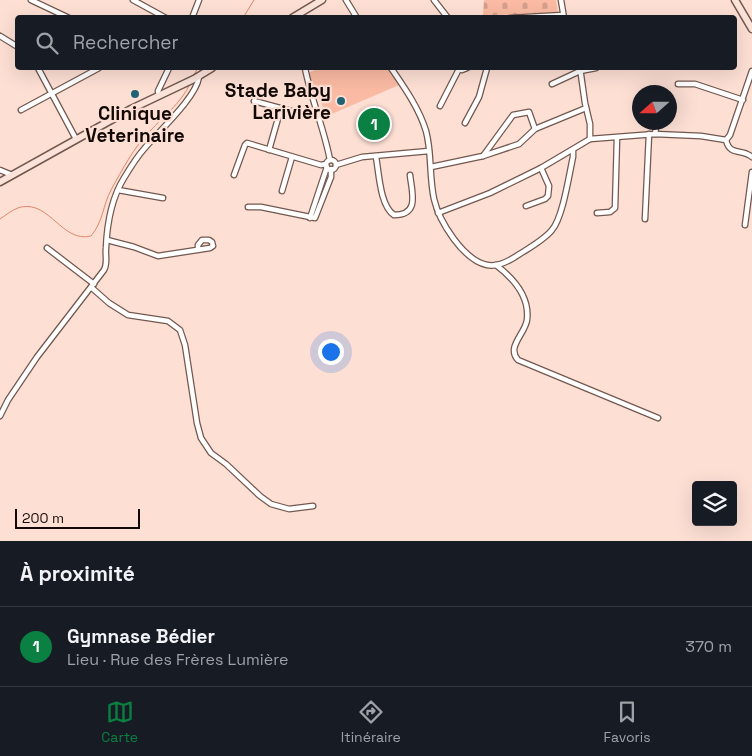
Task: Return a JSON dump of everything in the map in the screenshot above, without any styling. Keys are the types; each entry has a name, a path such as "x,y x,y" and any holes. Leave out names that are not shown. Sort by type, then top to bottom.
{"street":[{"path":"30,0 62,15"},
{"path":"134,0 157,15"},
{"path":"193,15 198,0"},
{"path":"297,15 322,0"},
{"path":"346,0 355,15"},
{"path":"434,0 446,15"},
{"path":"561,0 564,15"},
{"path":"738,1 752,29"},
{"path":"0,36 15,45"},
{"path":"39,70 76,139"},
{"path":"21,110 95,70"},
{"path":"162,94 158,91 167,70"},
{"path":"0,182 76,139 209,70"},
{"path":"248,207 261,207 310,218 330,160 325,135 312,98 305,70"},
{"path":"392,70 423,122 429,151 434,198 438,213 459,246 472,258 485,265 496,265 513,259 552,231 559,215 573,150"},
{"path":"440,106 457,70"},
{"path":"465,124 479,97 486,70"},
{"path":"552,84 578,70"},
{"path":"580,70 590,124 590,139"},
{"path":"726,140 730,135 752,71"},
{"path":"0,416 8,400 37,356 106,267 107,240 113,201 122,180 142,151 181,108 191,94 196,78"},
{"path":"678,84 695,84 743,100"},
{"path":"254,100 302,114"},
{"path":"268,150 281,108"},
{"path":"431,167 483,156 519,144 535,129 586,108"},
{"path":"483,156 513,115 530,112 535,129"},
{"path":"645,219 654,130"},
{"path":"438,213 490,193 541,168 590,139 652,134 701,136 726,140"},
{"path":"597,213 610,212 615,208 617,138"},
{"path":"726,140 732,150 747,153 752,157"},
{"path":"234,175 246,144 328,167 362,157 429,151"},
{"path":"282,191 292,157"},
{"path":"376,157 384,199 389,212 394,215 408,212 412,208 410,175"},
{"path":"330,160 334,161 336,165"},
{"path":"526,206 548,196 549,186 541,168"},
{"path":"0,170 12,175"},
{"path":"745,225 750,203 752,172"},
{"path":"118,190 163,198"},
{"path":"746,218 752,220"},
{"path":"107,240 158,256 198,249"},
{"path":"48,248 93,286 109,303 128,315 168,322 180,330 185,345 196,423 201,438 211,453 271,504 289,509 313,506"},
{"path":"496,265 516,283 524,296 527,320 525,329 514,347 518,360 658,418"}],"green space":[{"path":"484,0 556,0 558,14 483,15"},
{"name":"Stade Baby Larivière","path":"315,70 388,70 399,85 327,116 308,73"}],"waterway":[{"path":"245,15 254,0"},
{"path":"192,78 197,70"},
{"path":"0,219 18,208 31,207 48,215 72,234 81,237 91,236 98,225 111,190 134,151 144,137 177,103 190,84"}],"place":[{"name":"Clinique Veterinaire","path":"135,94"},
{"name":"Stade Baby Larivière","path":"341,101"},
{"name":"Gymnase Bédier","path":"374,124"}]}
